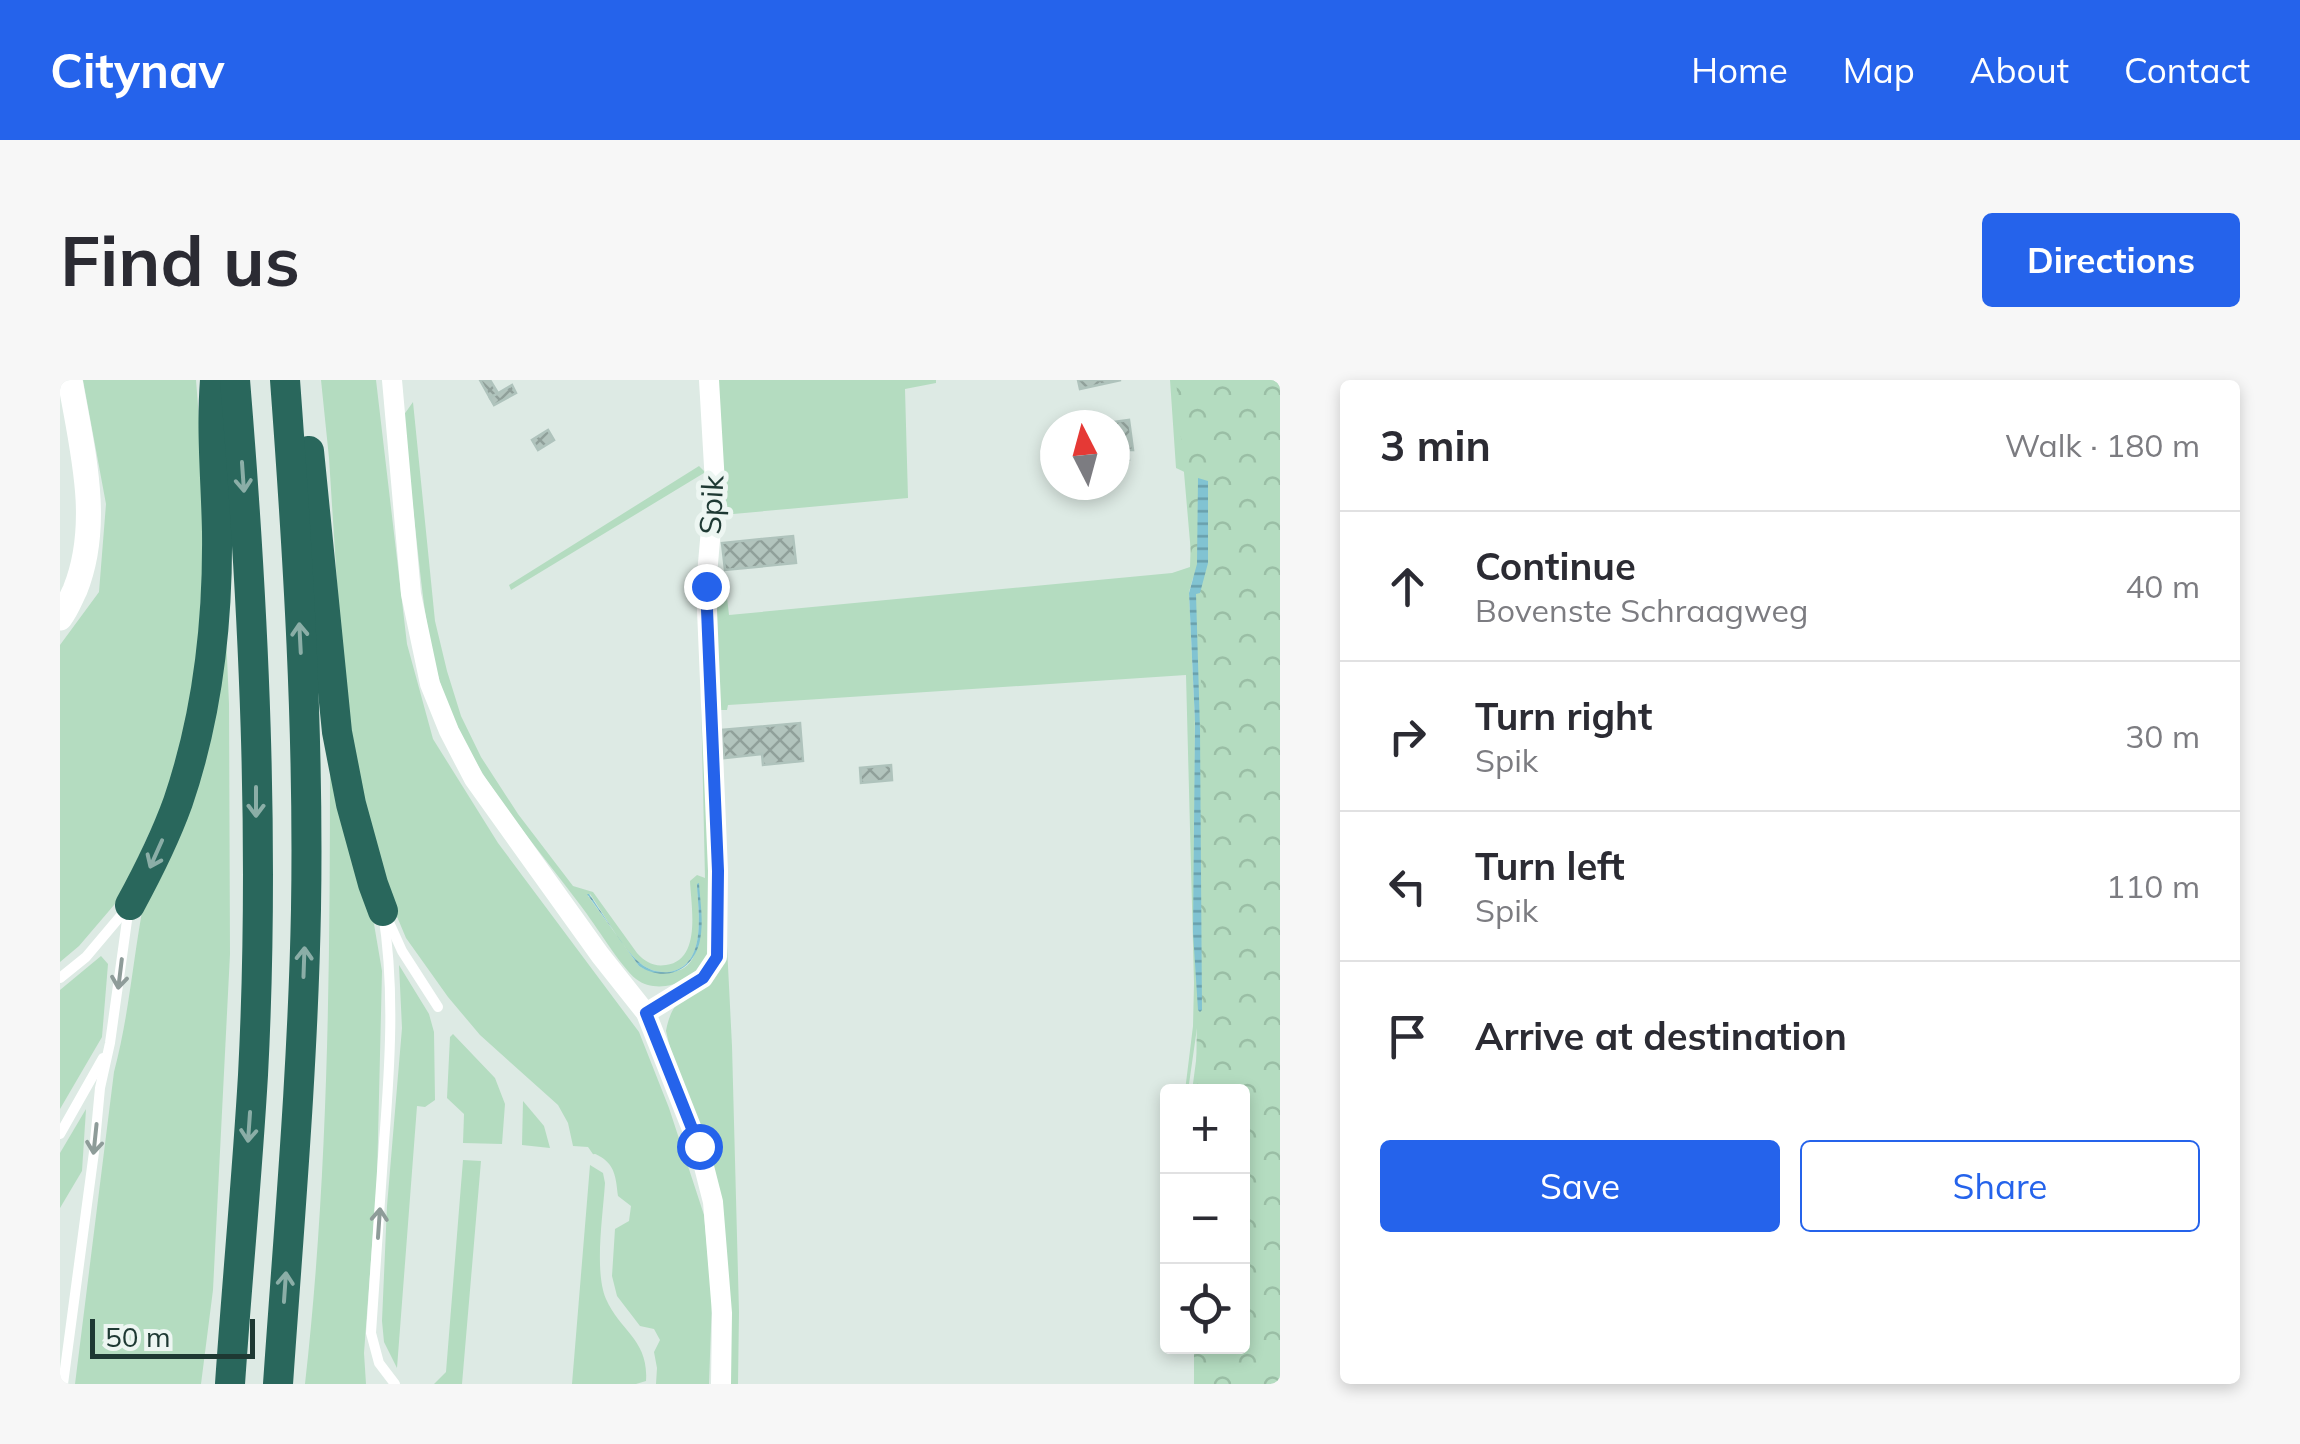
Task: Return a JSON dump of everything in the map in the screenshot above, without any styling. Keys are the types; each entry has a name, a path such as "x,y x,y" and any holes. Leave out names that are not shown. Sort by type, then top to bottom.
{"highway":[{"path":"130,905 179,798 208,672 216,599 212,419 215,380"},
{"path":"230,1384 253,1074 257,908 256,715 235,380"},
{"path":"278,1384 300,1077 306,906 302,692 285,380"},
{"path":"292,380 306,422 337,732 355,820 383,910"}],"street":[{"path":"60,618 84,566 90,518 70,380"},
{"path":"392,380 411,594 430,684 474,780 646,1013 699,1146 713,1202 722,1313 720,1384"},
{"name":"Spik","path":"646,1013 703,978 717,957 718,871 706,586 715,484 709,380"}],"lane":[{"path":"60,978 86,956 130,905"},
{"path":"62,1384 100,1088 130,905"},
{"path":"383,910 402,950 438,1007"},
{"path":"383,910 391,1010 371,1333 389,1381"},
{"path":"60,1134 110,1043"}],"green space":[{"path":"83,380 196,380 206,508 195,698 171,785 120,898 60,962 60,645 99,592 106,504"},
{"path":"321,380 376,380 407,644 433,739 498,843 639,1032 669,1108 704,1215 712,1299 709,1384 656,1384 654,1352 660,1340 654,1329 640,1326 617,1296 612,1276 615,1229 629,1221 631,1206 618,1196 612,1169 588,1147 573,1146 568,1123 558,1105 480,1035 448,997 406,938 382,881 345,709"},
{"path":"714,380 936,380 905,389 908,498 722,515 722,527 716,528"},
{"path":"1170,380 1280,380 1280,1384 1250,1354 1250,1084 1193,1084 1200,1031 1197,1028 1189,1084 1186,1084 1194,983 1186,675 728,705 727,710 721,710 711,581 725,580 729,615 1172,573 1190,567 1193,476 1176,468","holes":["1197,564 1195,719 1189,592"]},
{"path":"1176,380 1280,380 1280,1384 1194,1384 1194,1354 1250,1354 1250,1084 1196,1084 1201,669"},
{"path":"413,402 435,621 461,716 481,757 518,814 573,886 593,892 637,953 647,961 666,965 677,961 690,943 690,881 697,875 705,878 699,607 704,473 511,590 509,585 699,466 705,469 712,943 704,965 690,977 663,986 636,979 485,777 442,689 420,570 403,416","holes":["697,885 700,924 696,951 691,962 682,969 669,972 690,960 698,936","590,894 620,939 588,896","620,941 646,967 661,972 639,966"]},
{"path":"225,610 230,954 213,1290 201,1384 75,1384 114,1072 144,901"},
{"path":"330,768 374,924 382,971 377,1180 364,1353 366,1384 305,1384 323,1153"},
{"path":"723,866 732,1046 738,1384 730,1384 730,1298 666,1031 675,1006 706,978"},
{"path":"101,956 108,964 102,1037 60,1109 60,990"},
{"path":"399,965 429,1014 434,1032 435,1100 425,1107 417,1106 397,1368 384,1342 382,1321 402,1028"},
{"path":"453,1034 495,1078 505,1104 502,1144 463,1143 464,1114 447,1098"},
{"path":"523,1101 544,1126 550,1148 522,1145"},
{"path":"86,1109 82,1171 60,1208 60,1153"},
{"path":"463,1160 481,1161 462,1384 434,1384 446,1372"},
{"path":"590,1165 603,1173 605,1183 600,1242 602,1287 612,1310 643,1355 646,1381 636,1384 572,1384"}],"water":[{"path":"1198,478 1208,481 1208,563 1200,593 1196,594 1200,1012 1193,932 1195,722 1189,593 1197,564"},
{"path":"699,883 700,940 692,960 685,966 677,971 668,973 649,971 639,966 623,943 650,969 669,972 681,968 690,960 698,936"}],"building":[{"path":"480,380 490,380 498,393 490,398"},
{"path":"1078,380 1121,380 1080,389"},
{"path":"512,385 516,393 494,405 490,398"},
{"path":"548,430 554,440 538,450 532,440"},
{"path":"793,536 796,563 725,570 722,543"},
{"path":"800,723 803,761 763,765 762,754 724,758 722,730"},
{"path":"891,765 892,780 861,783 860,768"}],"route":[{"path":"699,1146 646,1013 703,978 717,957 718,871 706,586"}]}
